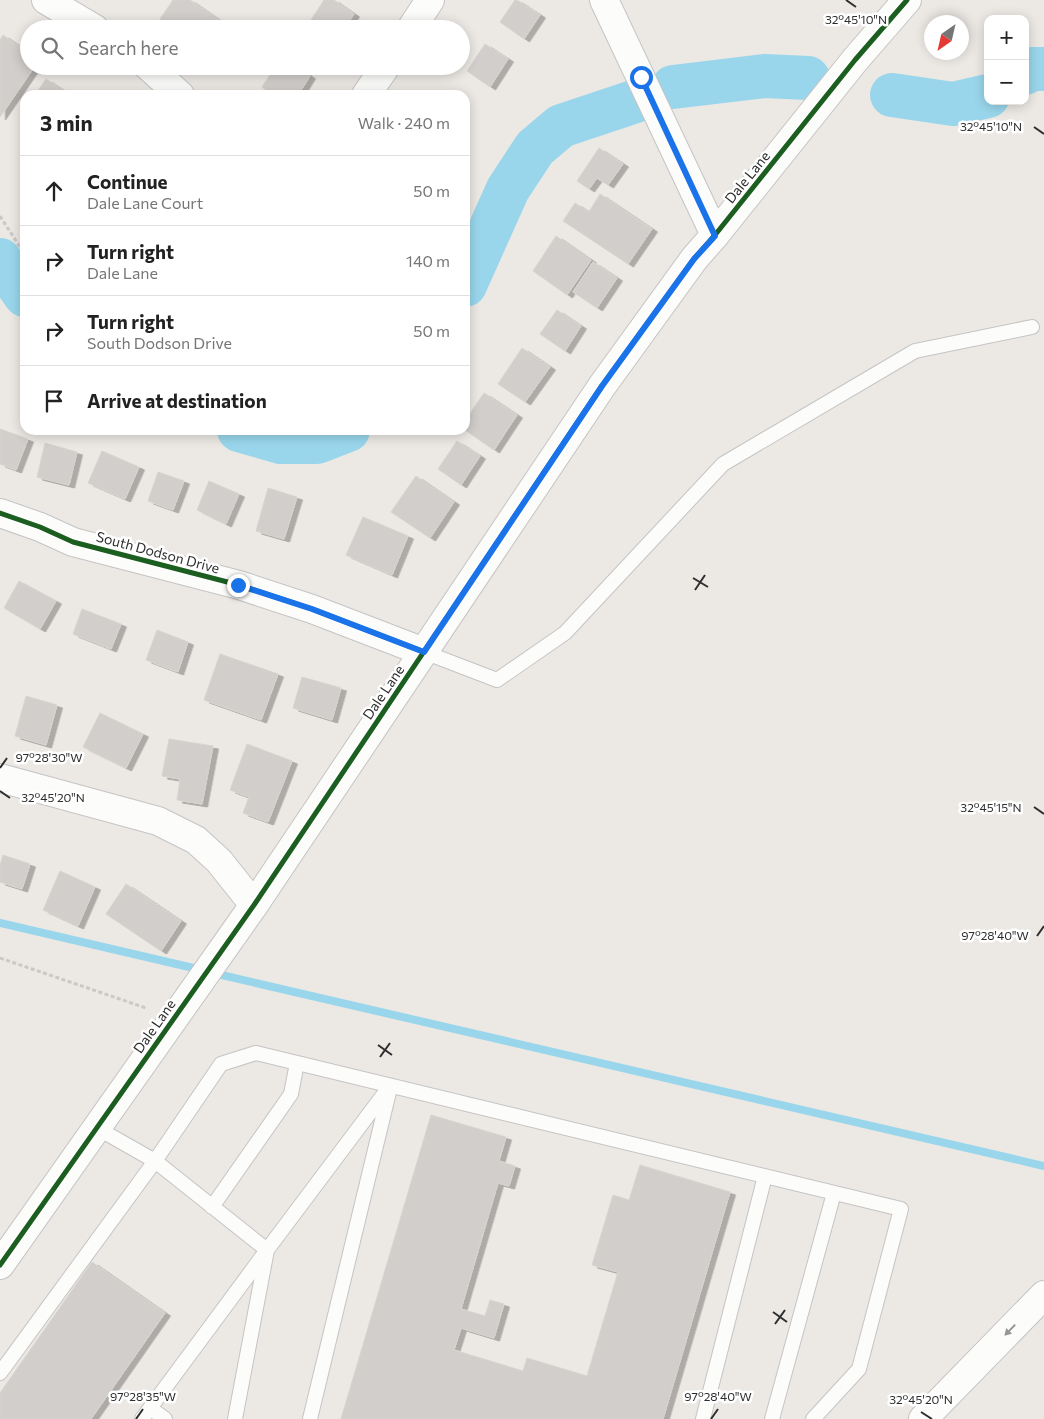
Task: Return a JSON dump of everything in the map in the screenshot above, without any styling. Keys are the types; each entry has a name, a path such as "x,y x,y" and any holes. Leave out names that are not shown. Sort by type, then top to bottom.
{"street":[{"path":"46,0 88,16"},
{"path":"417,20 430,0"},
{"path":"604,0 715,236"},
{"name":"Dale Lane","path":"0,1265 254,905 602,386 694,259 715,236 855,60 907,0"},
{"path":"158,75 174,90"},
{"path":"369,90 380,75"},
{"name":"South Dodson Drive","path":"0,513 40,527 73,542 248,588 312,609 424,652"},
{"path":"0,778 158,821 196,840 219,860 254,905"},
{"path":"923,1419 1044,1294"}],"lane":[{"path":"424,652 497,680 565,633 723,464 915,351 1032,327"},
{"path":"0,1373 155,1161 221,1064 256,1053 901,1209 859,1370 814,1419"},
{"path":"212,1207 291,1094 297,1063"},
{"path":"165,1419 146,1414 390,1086"},
{"path":"310,1419 390,1086"},
{"path":"96,1128 155,1161 267,1250"},
{"path":"703,1419 765,1176"},
{"path":"772,1419 834,1193"},
{"path":"235,1419 267,1250"}],"path":[{"path":"0,216 20,247"},
{"path":"0,958 146,1008"}],"building":[{"path":"173,0 190,0 219,20 162,20 160,19"},
{"path":"324,0 334,0 354,14 350,20 311,20"},
{"path":"515,0 540,15 524,39 500,22"},
{"path":"3,35 20,47 20,75 29,75 0,117 0,40"},
{"path":"485,44 508,59 490,87 470,73 470,66"},
{"path":"270,75 310,76 301,90 266,90 262,87"},
{"path":"46,79 62,90 38,90"},
{"path":"599,148 623,164 608,185 597,178 589,189 577,181"},
{"path":"600,194 652,229 628,264 563,221 575,203 589,212"},
{"path":"556,236 591,260 567,295 533,271"},
{"path":"593,262 617,278 597,308 573,292"},
{"path":"557,310 581,326 565,351 540,334"},
{"path":"522,348 550,367 525,402 498,384"},
{"path":"484,393 517,415 494,450 470,433 470,414"},
{"path":"0,429 28,439 16,470 0,464"},
{"path":"457,441 480,456 461,485 438,469"},
{"path":"45,443 77,452 69,485 37,477"},
{"path":"102,451 139,467 125,499 88,483"},
{"path":"158,472 184,481 173,510 148,501"},
{"path":"416,476 454,502 430,538 391,512"},
{"path":"209,481 239,494 226,524 197,510"},
{"path":"268,488 297,497 284,539 256,531"},
{"path":"363,517 408,536 392,575 346,555"},
{"path":"19,581 56,601 40,629 4,608"},
{"path":"82,609 121,624 111,649 73,634"},
{"path":"157,630 188,642 178,672 146,660"},
{"path":"220,654 278,674 261,720 204,700"},
{"path":"302,677 341,688 332,720 293,708"},
{"path":"26,696 57,705 46,745 15,736"},
{"path":"100,713 143,734 126,768 83,747"},
{"path":"169,739 213,746 202,804 177,800 180,779 162,776"},
{"path":"247,744 292,761 268,822 243,813 249,797 230,790"},
{"path":"3,855 30,864 22,889 0,882 0,865"},
{"path":"60,871 95,887 78,926 43,910"},
{"path":"126,884 181,921 161,951 106,914"},
{"path":"431,1115 506,1137 499,1161 515,1166 509,1186 498,1183 461,1309 485,1316 490,1300 504,1304 494,1338 461,1328 454,1350 523,1371 527,1358 587,1376 618,1272 592,1265 613,1195 629,1200 640,1165 730,1192 663,1419 341,1419"},
{"path":"92,1262 165,1313 91,1419 0,1419 0,1393"}],"waterway":[{"path":"1029,70 1044,69"},
{"path":"673,87 764,76 808,78"},
{"path":"892,95 953,104 984,97"},
{"path":"470,274 508,189 535,148 561,126 636,101"},
{"path":"0,260 20,288"},
{"path":"256,435 281,442 317,442 335,435"},
{"path":"0,923 202,970"},
{"path":"213,973 1044,1166"}],"cycle path":[{"path":"0,1265 254,905 602,386 694,259 855,60 907,0"},
{"path":"0,513 40,527 73,542 239,585 312,609 424,652"}],"route":[{"path":"238,585 312,609 424,652 602,386 694,259 715,236 641,77"}]}
